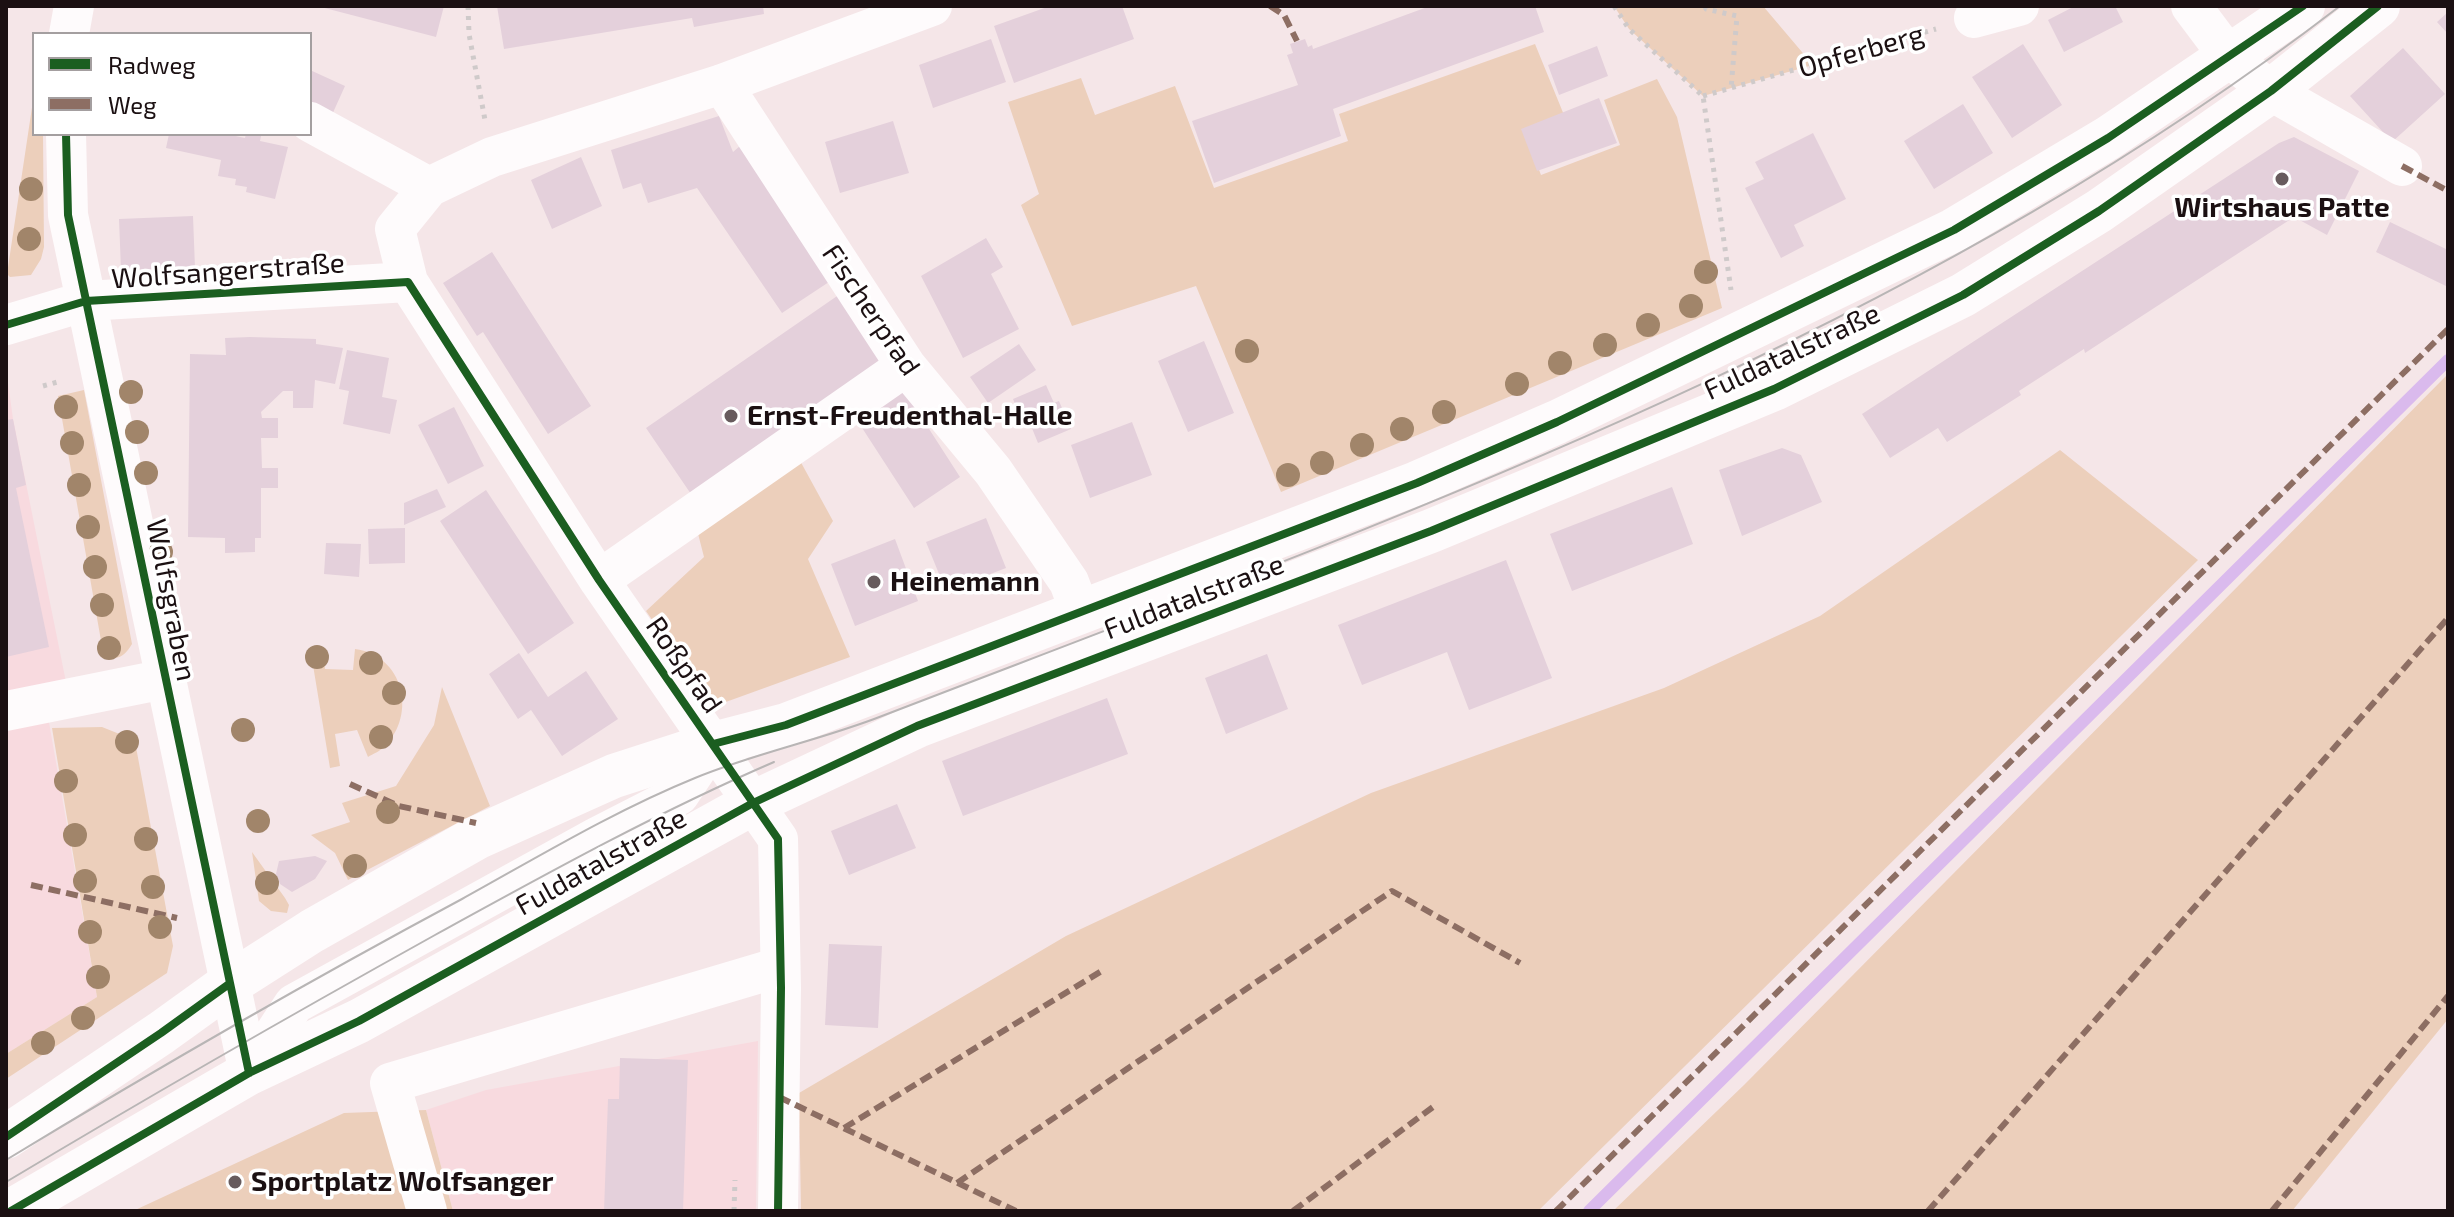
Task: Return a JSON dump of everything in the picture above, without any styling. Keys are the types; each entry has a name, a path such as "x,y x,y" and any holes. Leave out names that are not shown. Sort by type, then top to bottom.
{"main road":[{"name":"Fuldatalstraße","path":"6,1137 312,931 476,838 614,776 713,744 786,725 1417,483 1557,422 1954,230 2108,138 2303,6"},
{"name":"Fuldatalstraße","path":"11,1211 249,1073 359,1021 753,803 917,726 1431,531 1774,389 1963,295 2099,211 2271,91 2378,6"}],"street":[{"path":"69,32 74,6"},
{"path":"408,282 395,229 429,187 492,157 722,84 932,6"},
{"path":"1974,18 2019,6"},
{"path":"2191,6 2230,58 2271,91 2402,166"},
{"name":"Fischerpfad","path":"722,84 906,366 993,471 1069,582 1080,611"},
{"path":"312,123 429,187"},
{"name":"Wolfsgraben","path":"66,136 68,215 249,1073"},
{"name":"Roßpfad","path":"408,282 599,580 778,839 778,1211"},
{"name":"Wolfsangerstraße","path":"6,325 86,301 408,282"},
{"path":"599,580 906,366"},
{"path":"6,711 165,679"},
{"path":"249,1073 294,1004 679,795 713,744"},
{"path":"679,795 753,803"},
{"path":"427,1211 390,1083 780,967"},
{"path":"229,984 294,1004"}],"path":[{"path":"468,6 469,34 492,157"},
{"path":"1614,6 1629,29 1703,96 1732,300"},
{"path":"1705,6 1706,9 1737,16 1731,89"}],"shaded area":[{"path":"1614,6 1763,6 1813,65 1703,96 1629,29"},
{"path":"1535,44 1564,115 1524,130 1541,175 1620,145 1604,100 1657,79 1677,117 1722,308 1281,492 1196,286 1072,326 1021,205 1039,194 1008,102 1081,78 1095,115 1175,86 1214,188 1348,141 1339,114"},
{"path":"32,107 32,136 43,136 44,247 31,275 10,277 7,274"},
{"path":"6,368 13,419 66,682 43,688 97,997 6,1054"},
{"path":"2448,374 2448,1019 2292,1211 1613,1211 1744,1085"},
{"path":"84,390 132,644 116,658 103,652 58,396"},
{"path":"2060,450 2198,560 1538,1211 801,1211 799,1093 1066,936 1371,793 1664,688 1820,616"},
{"path":"798,457 833,521 808,559 850,657 712,707 646,611 704,557 695,522"},
{"path":"322,646 325,669 353,670 355,649 385,662 400,688 402,703 401,719 394,734 382,748 368,757 357,730 335,734 340,766 330,768 310,647"},
{"path":"442,687 490,806 348,880 335,853 311,835 350,822 342,803 396,786 434,725"},
{"path":"102,727 122,735 136,747 173,946 167,973 6,1079 6,1054 97,997 52,728"},
{"path":"252,852 285,898 289,905 287,913 271,911 259,901"},
{"path":"758,1041 756,1211 453,1211 426,1110 486,1090"},
{"name":"Sportplatz Wolfsanger","path":"426,1110 453,1211 133,1211 344,1113"}],"building":[{"path":"317,6 444,6 436,37"},
{"path":"497,6 763,6 764,14 694,27 692,18 504,49"},
{"path":"1050,6 1122,6 1134,39 1014,83 994,26"},
{"path":"1430,6 1535,6 1544,32 1333,109 1341,136 1214,183 1192,121 1298,85 1287,55 1293,53 1290,44 1305,39 1308,47 1312,45 1313,49"},
{"path":"2075,6 2115,6 2123,22 2064,52 2048,20"},
{"path":"2448,12 2448,34 2437,22"},
{"path":"991,39 1006,82 933,108 919,65"},
{"path":"2023,44 2062,105 2012,138 1972,77"},
{"path":"1597,46 1608,76 1559,95 1548,65"},
{"path":"2403,48 2445,94 2392,142 2350,96"},
{"path":"312,71 345,86 331,117 312,108"},
{"path":"1599,98 1617,143 1537,171 1521,129"},
{"path":"1963,104 1993,153 1934,189 1904,141"},
{"path":"719,116 733,152 740,146 832,280 782,313 697,188 648,203 641,183 623,189 611,150"},
{"path":"893,121 909,173 840,193 825,142"},
{"path":"1813,133 1846,199 1794,225 1804,246 1781,258 1745,188 1764,179 1755,162"},
{"path":"169,136 261,136 260,141 288,147 275,199 246,192 247,187 235,185 236,179 218,176 221,160 166,148"},
{"path":"2294,137 2359,171 2327,235 2294,217 2085,353 2084,349 2019,391 2021,395 1947,442 1938,428 1890,458 1862,414 2279,143"},
{"path":"581,157 602,206 552,229 531,180"},
{"path":"193,216 195,268 121,270 119,219"},
{"path":"2390,222 2448,250 2448,287 2376,252"},
{"path":"986,238 1003,267 991,274 1019,329 963,358 921,276"},
{"path":"492,252 591,406 548,434 483,332 477,336 443,283"},
{"path":"840,294 887,364 693,497 646,428"},
{"path":"225,338 316,339 316,344 343,348 335,384 315,380 313,408 293,408 293,391 283,391 261,412 262,418 278,418 278,438 261,438 262,468 278,468 278,488 261,488 261,538 255,538 255,552 225,553 225,538 188,537 190,354 226,355"},
{"path":"1204,341 1234,413 1188,432 1158,361"},
{"path":"1019,344 1036,370 988,403 970,377"},
{"path":"347,350 389,358 382,397 397,400 390,434 343,424 349,391 339,389"},
{"path":"1046,385 1054,403 1059,401 1071,429 1038,443 1027,416 1021,418 1013,399"},
{"path":"902,387 960,477 914,508 855,417"},
{"path":"454,407 484,466 448,484 418,425"},
{"path":"13,419 26,485 16,488 49,647 6,657 6,420"},
{"path":"1132,422 1152,475 1090,498 1071,445"},
{"path":"1782,448 1801,455 1822,502 1742,536 1719,470"},
{"path":"1672,487 1693,544 1572,591 1550,534"},
{"path":"437,489 446,507 404,525 404,503"},
{"path":"486,490 574,623 528,654 440,521"},
{"path":"986,518 1006,568 946,591 926,542"},
{"path":"405,528 405,563 369,564 368,529"},
{"path":"895,539 918,601 855,626 831,564"},
{"path":"326,543 361,544 359,577 324,574"},
{"path":"1506,560 1552,678 1469,710 1447,652 1362,685 1338,625"},
{"path":"519,653 548,697 586,671 618,719 562,756 531,710 518,719 489,674"},
{"path":"1267,654 1288,709 1226,734 1205,678"},
{"path":"1107,698 1128,754 963,816 942,761"},
{"path":"897,804 916,848 849,875 831,831"},
{"path":"315,856 327,861 315,879 292,892 280,884 276,874 279,861"},
{"path":"829,944 882,946 878,1028 825,1025"},
{"path":"620,1058 688,1060 683,1211 604,1211 608,1099 619,1099"}],"waterway":[{"path":"1589,1211 2448,360"}],"tram line":[{"path":"6,1160 289,994 577,835 665,791 718,769 882,716 1262,570 1451,494 1638,413 1822,326 2001,230 2174,124 2340,6"},
{"path":"6,1182 327,995 477,912 645,823 774,762"}],"marked path":[{"path":"1270,6 1284,15 1297,41"},
{"path":"2402,166 2448,191"},
{"path":"1556,1211 2448,329"},
{"path":"1928,1211 2448,618"},
{"path":"350,784 399,806 476,823"},
{"path":"31,885 177,918"},
{"path":"957,1183 1392,891 1520,963"},
{"path":"844,1128 1105,969"},
{"path":"2272,1211 2448,996"},
{"path":"779,1097 1016,1211"},
{"path":"1293,1211 1437,1104"}],"cycle path":[{"path":"713,744 786,725 1417,483 1557,422 1954,230 2108,138 2303,6"},
{"path":"11,1211 249,1073 359,1021 753,803 917,726 1431,531 1774,389 1963,295 2099,211 2271,91 2378,6"},
{"path":"66,136 68,215 249,1073"},
{"path":"6,325 86,301 408,282 599,580 778,839 781,988 778,1211"},
{"path":"6,1137 229,984"}],"place":[{"name":"Wirtshaus Patte","path":"2282,179"},
{"name":"Ernst-Freudenthal-Halle","path":"731,416"},
{"name":"Heinemann","path":"874,582"},
{"name":"Sportplatz Wolfsanger","path":"235,1182"}]}
